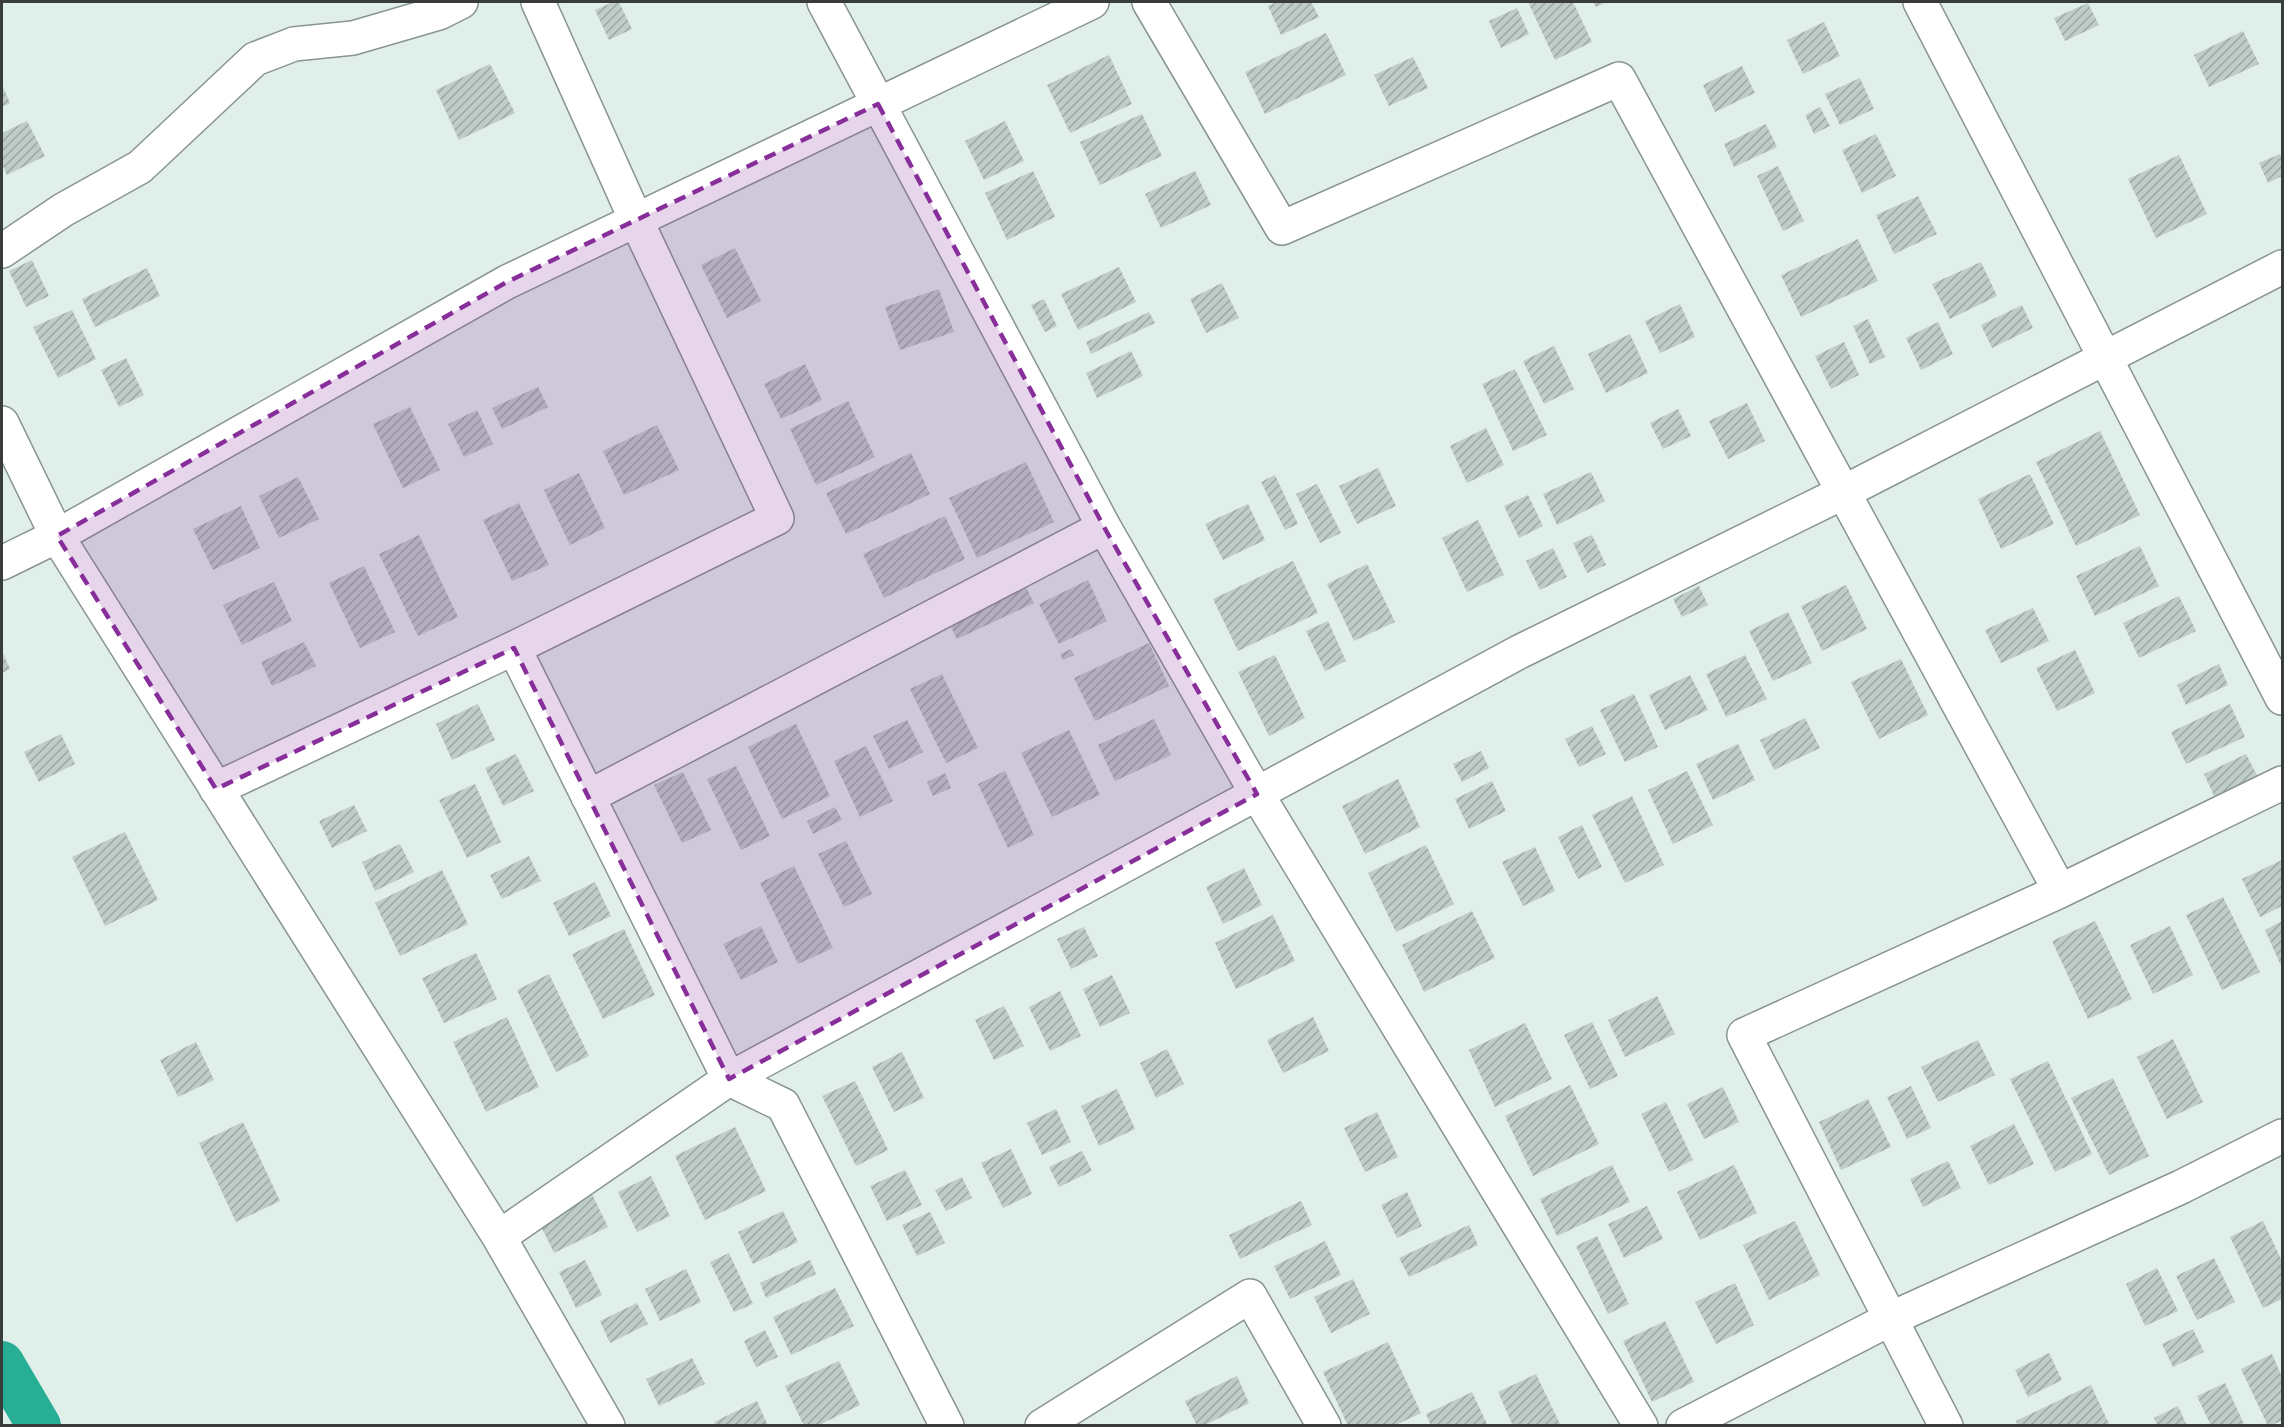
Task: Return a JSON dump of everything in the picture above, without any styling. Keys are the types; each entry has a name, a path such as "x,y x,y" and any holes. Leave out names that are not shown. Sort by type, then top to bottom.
{"street":[{"path":"2,251 63,210 140,167 255,59 294,44 353,38 439,13 461,2"},
{"path":"216,789 514,648 777,518 636,220 538,2"},
{"path":"824,2 1104,527 1257,794 1641,1425"},
{"path":"2,563 57,536 507,282 1092,2"},
{"path":"1149,2 1282,228 1619,79 2060,891"},
{"path":"1920,2 2283,698"},
{"path":"499,1238 729,1079 1519,652 1844,492 2283,267"},
{"path":"2,423 57,536 499,1238 608,1425"},
{"path":"588,797 1104,527"},
{"path":"514,648 729,1079 783,1105 947,1425"},
{"path":"1946,1425 1744,1035 2060,891 2283,783"},
{"path":"1683,1425 1890,1319 2181,1187 2283,1136"},
{"path":"1042,1425 1250,1296 1324,1425"}],"highlighted area":[{"path":"878,104 1104,527 1257,794 729,1079 514,648 216,789 57,536 507,282"}],"building":[{"path":"613,2 619,2 632,29 609,40 595,10"},
{"path":"1277,2 1311,2 1319,17 1281,35 1268,6"},
{"path":"1528,2 1573,2 1592,42 1555,60"},
{"path":"1593,2 1607,2 1596,7"},
{"path":"2088,3 2099,25 2065,41 2054,18"},
{"path":"1517,8 1529,34 1501,48 1489,21"},
{"path":"1824,22 1840,56 1803,74 1787,40"},
{"path":"2243,31 2259,64 2209,87 2194,55"},
{"path":"1326,33 1346,75 1265,114 1245,72"},
{"path":"1109,55 1132,104 1070,133 1047,85"},
{"path":"1413,57 1428,88 1389,106 1374,75"},
{"path":"490,64 515,113 459,140 436,90"},
{"path":"1742,66 1755,93 1715,112 1703,85"},
{"path":"1860,78 1874,109 1840,125 1825,94"},
{"path":"2,85 10,103 2,107"},
{"path":"1820,107 1830,126 1814,134 1805,115"},
{"path":"1142,114 1162,156 1100,185 1080,142"},
{"path":"27,121 45,156 7,175 2,164 2,133"},
{"path":"1005,121 1024,161 984,180 965,141"},
{"path":"1766,124 1777,147 1734,167 1724,144"},
{"path":"1876,134 1896,176 1862,193 1842,150"},
{"path":"2280,154 2282,176 2268,183 2259,163"},
{"path":"2179,155 2207,214 2156,238 2128,179"},
{"path":"1778,166 1804,221 1783,231 1757,176"},
{"path":"1033,171 1055,217 1007,240 985,193"},
{"path":"1195,171 1211,205 1161,228 1145,194"},
{"path":"1918,196 1937,234 1894,254 1876,215"},
{"path":"1858,239 1878,281 1801,317 1781,275"},
{"path":"735,248 761,301 727,318 701,265"},
{"path":"32,260 49,296 26,307 9,271"},
{"path":"1981,262 1997,296 1950,319 1932,284"},
{"path":"1119,267 1136,302 1078,330 1061,294"},
{"path":"147,268 160,296 95,327 82,299"},
{"path":"1222,283 1239,318 1206,333 1190,299"},
{"path":"939,289 954,332 900,350 885,307"},
{"path":"1044,299 1057,326 1045,332 1031,305"},
{"path":"1680,304 1695,337 1660,353 1645,321"},
{"path":"2022,305 2033,328 1992,348 1981,325"},
{"path":"72,310 96,359 58,378 33,327"},
{"path":"1149,312 1155,323 1091,354 1086,342"},
{"path":"1868,319 1885,357 1870,364 1853,326"},
{"path":"1938,322 1953,354 1921,370 1906,338"},
{"path":"1630,334 1648,373 1606,393 1588,354"},
{"path":"1844,342 1859,375 1831,389 1815,356"},
{"path":"1554,346 1574,389 1544,404 1523,361"},
{"path":"1131,351 1143,376 1097,398 1086,373"},
{"path":"126,358 144,395 119,407 101,370"},
{"path":"805,364 822,400 781,419 764,384"},
{"path":"1515,369 1547,435 1513,451 1482,384"},
{"path":"538,387 548,407 502,429 492,408"},
{"path":"848,401 875,457 816,485 790,429"},
{"path":"1747,403 1765,441 1728,459 1709,421"},
{"path":"410,407 440,470 403,488 373,424"},
{"path":"1678,409 1691,436 1663,449 1650,423"},
{"path":"477,410 493,444 464,457 448,424"},
{"path":"657,425 679,470 624,495 603,451"},
{"path":"1486,428 1504,465 1467,483 1450,446"},
{"path":"2100,431 2140,515 2076,546 2036,462"},
{"path":"911,453 930,494 846,534 826,493"},
{"path":"1026,462 1054,522 977,558 949,498"},
{"path":"1378,468 1396,506 1357,524 1339,486"},
{"path":"1591,472 1605,501 1557,525 1543,494"},
{"path":"579,473 605,528 570,545 544,490"},
{"path":"2030,474 2054,524 2001,549 1978,499"},
{"path":"1275,475 1298,524 1285,530 1261,482"},
{"path":"298,477 319,519 279,538 259,496"},
{"path":"1317,484 1341,533 1320,543 1296,494"},
{"path":"1528,495 1543,526 1519,538 1504,506"},
{"path":"519,503 549,565 512,581 483,520"},
{"path":"1248,504 1265,540 1223,560 1205,524"},
{"path":"241,506 260,548 213,570 193,529"},
{"path":"945,516 965,559 884,598 863,554"},
{"path":"1478,520 1504,575 1467,592 1442,538"},
{"path":"419,535 458,617 418,636 379,554"},
{"path":"1592,535 1606,565 1587,573 1573,543"},
{"path":"2140,546 2159,586 2095,616 2076,576"},
{"path":"1553,548 1567,577 1540,590 1526,561"},
{"path":"1293,561 1318,613 1238,651 1213,599"},
{"path":"1367,564 1395,622 1354,641 1327,584"},
{"path":"364,566 395,632 360,648 329,583"},
{"path":"1022,579 1034,603 957,639 945,615"},
{"path":"1088,580 1107,621 1059,644 1039,604"},
{"path":"274,582 292,621 242,645 223,605"},
{"path":"1846,585 1867,629 1822,651 1801,606"},
{"path":"1699,586 1708,605 1682,617 1673,599"},
{"path":"2179,596 2196,631 2139,658 2123,623"},
{"path":"2033,608 2049,641 2001,663 1985,630"},
{"path":"1788,612 1812,663 1773,681 1749,631"},
{"path":"1328,621 1346,661 1325,671 1306,631"},
{"path":"304,642 316,666 272,686 261,662"},
{"path":"1149,643 1169,686 1095,721 1074,678"},
{"path":"1071,649 1074,655 1063,660 1060,654"},
{"path":"2075,650 2095,693 2057,711 2036,668"},
{"path":"2,651 10,669 2,673"},
{"path":"1275,655 1305,718 1269,736 1238,672"},
{"path":"1745,655 1767,699 1726,717 1706,674"},
{"path":"1901,659 1928,715 1879,739 1851,682"},
{"path":"2219,664 2228,685 2186,705 2177,685"},
{"path":"942,674 978,748 946,763 910,689"},
{"path":"1690,675 1708,710 1665,730 1649,695"},
{"path":"1634,694 1658,747 1625,762 1600,710"},
{"path":"478,704 495,740 452,760 436,724"},
{"path":"2230,704 2245,737 2186,764 2171,732"},
{"path":"1805,718 1820,748 1774,770 1760,740"},
{"path":"1154,719 1171,755 1115,781 1098,745"},
{"path":"907,720 923,752 889,769 873,736"},
{"path":"796,724 830,796 782,819 748,747"},
{"path":"1592,726 1606,754 1579,767 1565,739"},
{"path":"1069,730 1100,795 1052,817 1021,753"},
{"path":"61,734 75,764 39,782 24,752"},
{"path":"1738,744 1755,780 1713,800 1696,764"},
{"path":"866,746 893,801 860,817 834,761"},
{"path":"1481,751 1489,768 1462,782 1453,764"},
{"path":"516,754 534,791 503,806 485,768"},
{"path":"2246,754 2259,779 2216,800 2204,774"},
{"path":"736,766 770,836 741,850 707,779"},
{"path":"1005,771 1034,835 1008,848 978,784"},
{"path":"1687,771 1713,825 1673,844 1648,790"},
{"path":"683,772 711,830 682,843 654,785"},
{"path":"945,773 951,788 933,796 927,782"},
{"path":"1398,779 1420,827 1365,854 1342,806"},
{"path":"1492,781 1506,811 1469,829 1455,799"},
{"path":"475,784 501,842 467,858 439,800"},
{"path":"1632,796 1664,865 1625,883 1592,815"},
{"path":"354,805 367,831 332,848 319,821"},
{"path":"835,807 842,820 813,834 807,821"},
{"path":"1582,825 1602,867 1578,879 1558,837"},
{"path":"125,832 158,900 105,926 72,857"},
{"path":"846,841 872,894 844,907 818,854"},
{"path":"400,844 414,872 375,891 362,862"},
{"path":"1426,845 1454,904 1396,932 1368,873"},
{"path":"1535,847 1555,891 1523,906 1502,862"},
{"path":"529,856 541,881 502,899 490,875"},
{"path":"2282,860 2282,906 2260,917 2242,879"},
{"path":"794,866 833,948 798,964 760,883"},
{"path":"1244,868 1262,905 1223,924 1206,887"},
{"path":"442,870 468,924 400,956 375,903"},
{"path":"595,882 611,916 569,936 553,903"},
{"path":"2223,897 2260,972 2222,990 2186,915"},
{"path":"1472,911 1495,958 1424,992 1402,945"},
{"path":"1273,915 1295,961 1236,989 1215,943"},
{"path":"2095,921 2132,999 2088,1019 2052,941"},
{"path":"2282,921 2282,968 2265,930"},
{"path":"761,926 778,962 741,980 723,944"},
{"path":"2170,926 2193,975 2153,994 2130,945"},
{"path":"1084,927 1098,956 1071,969 1057,939"},
{"path":"624,929 655,995 603,1019 572,954"},
{"path":"476,953 497,999 444,1023 422,978"},
{"path":"549,974 589,1056 556,1072 517,990"},
{"path":"1112,975 1130,1013 1100,1027 1083,989"},
{"path":"1060,991 1081,1036 1050,1051 1029,1007"},
{"path":"1657,996 1675,1034 1625,1057 1608,1020"},
{"path":"1004,1006 1024,1046 994,1060 975,1020"},
{"path":"507,1017 539,1087 486,1112 453,1042"},
{"path":"1313,1017 1329,1051 1283,1073 1267,1040"},
{"path":"1592,1022 1618,1076 1590,1089 1564,1035"},
{"path":"1525,1023 1552,1079 1495,1107 1469,1050"},
{"path":"2173,1039 2203,1102 2167,1119 2137,1057"},
{"path":"1978,1040 1995,1075 1938,1102 1921,1067"},
{"path":"196,1042 214,1080 178,1097 160,1060"},
{"path":"1167,1049 1184,1084 1156,1098 1140,1063"},
{"path":"902,1052 924,1098 894,1112 872,1067"},
{"path":"2048,1061 2092,1154 2055,1172 2010,1079"},
{"path":"2113,1078 2149,1156 2109,1175 2071,1098"},
{"path":"855,1081 888,1150 856,1166 822,1096"},
{"path":"1570,1085 1599,1144 1533,1176 1505,1116"},
{"path":"1911,1086 1931,1128 1907,1139 1887,1097"},
{"path":"1723,1087 1739,1122 1704,1139 1687,1104"},
{"path":"1117,1089 1135,1129 1099,1146 1081,1106"},
{"path":"1868,1099 1891,1147 1841,1170 1819,1122"},
{"path":"1666,1102 1693,1160 1669,1172 1641,1114"},
{"path":"1056,1109 1071,1142 1042,1155 1027,1123"},
{"path":"1377,1112 1398,1157 1365,1172 1344,1128"},
{"path":"243,1122 280,1201 236,1222 199,1143"},
{"path":"2014,1124 2034,1164 1989,1185 1970,1146"},
{"path":"735,1127 766,1191 705,1220 675,1156"},
{"path":"1011,1149 1032,1194 1003,1208 981,1163"},
{"path":"1082,1151 1092,1171 1059,1187 1049,1167"},
{"path":"1948,1161 1961,1188 1923,1207 1910,1179"},
{"path":"1612,1165 1630,1202 1557,1236 1540,1199"},
{"path":"1734,1165 1757,1213 1700,1240 1677,1192"},
{"path":"905,1170 922,1205 887,1221 870,1186"},
{"path":"651,1176 670,1216 637,1232 618,1192"},
{"path":"962,1177 972,1198 946,1211 935,1190"},
{"path":"590,1190 608,1227 554,1253 536,1216"},
{"path":"1407,1192 1422,1226 1397,1238 1381,1205"},
{"path":"1301,1201 1312,1225 1240,1259 1229,1235"},
{"path":"1647,1206 1663,1239 1624,1258 1608,1224"},
{"path":"783,1211 798,1242 753,1264 738,1232"},
{"path":"930,1212 945,1243 917,1256 902,1225"},
{"path":"1795,1221 1820,1275 1769,1300 1743,1245"},
{"path":"2263,1221 2282,1261 2282,1299 2263,1308 2230,1237"},
{"path":"1469,1225 1478,1245 1409,1277 1399,1258"},
{"path":"1597,1236 1629,1304 1608,1314 1576,1246"},
{"path":"1325,1241 1341,1275 1290,1299 1274,1266"},
{"path":"729,1253 753,1304 734,1312 710,1262"},
{"path":"2214,1258 2235,1302 2197,1320 2176,1276"},
{"path":"585,1260 602,1295 576,1308 559,1272"},
{"path":"810,1260 816,1274 766,1298 760,1283"},
{"path":"2157,1268 2178,1311 2145,1326 2126,1284"},
{"path":"686,1269 701,1302 660,1321 645,1289"},
{"path":"1353,1279 1370,1314 1331,1333 1314,1297"},
{"path":"1735,1283 1754,1325 1716,1344 1695,1302"},
{"path":"835,1288 854,1326 791,1355 773,1317"},
{"path":"637,1303 648,1324 610,1343 600,1321"},
{"path":"1665,1321 1694,1382 1652,1402 1623,1341"},
{"path":"2193,1329 2204,1352 2173,1367 2162,1344"},
{"path":"765,1330 778,1357 756,1367 744,1341"},
{"path":"1388,1342 1421,1413 1394,1426 1348,1426 1323,1372"},
{"path":"2049,1353 2062,1380 2028,1397 2015,1370"},
{"path":"2272,1354 2282,1377 2282,1421 2268,1426 2241,1369"},
{"path":"692,1358 705,1384 659,1406 646,1379"},
{"path":"839,1361 860,1405 817,1426 804,1426 785,1386"},
{"path":"1536,1374 1561,1426 1513,1426 1498,1392"},
{"path":"1237,1376 1249,1403 1203,1426 1197,1426 1185,1401"},
{"path":"2225,1383 2245,1426 2211,1426 2197,1396"},
{"path":"2091,1385 2110,1426 2018,1426 2016,1421"},
{"path":"1472,1392 1488,1426 1431,1426 1426,1414"},
{"path":"757,1401 768,1426 716,1426 714,1422"},
{"path":"2178,1406 2187,1426 2158,1426 2154,1418"}],"waterway":[{"path":"2,1363 39,1426"}]}
